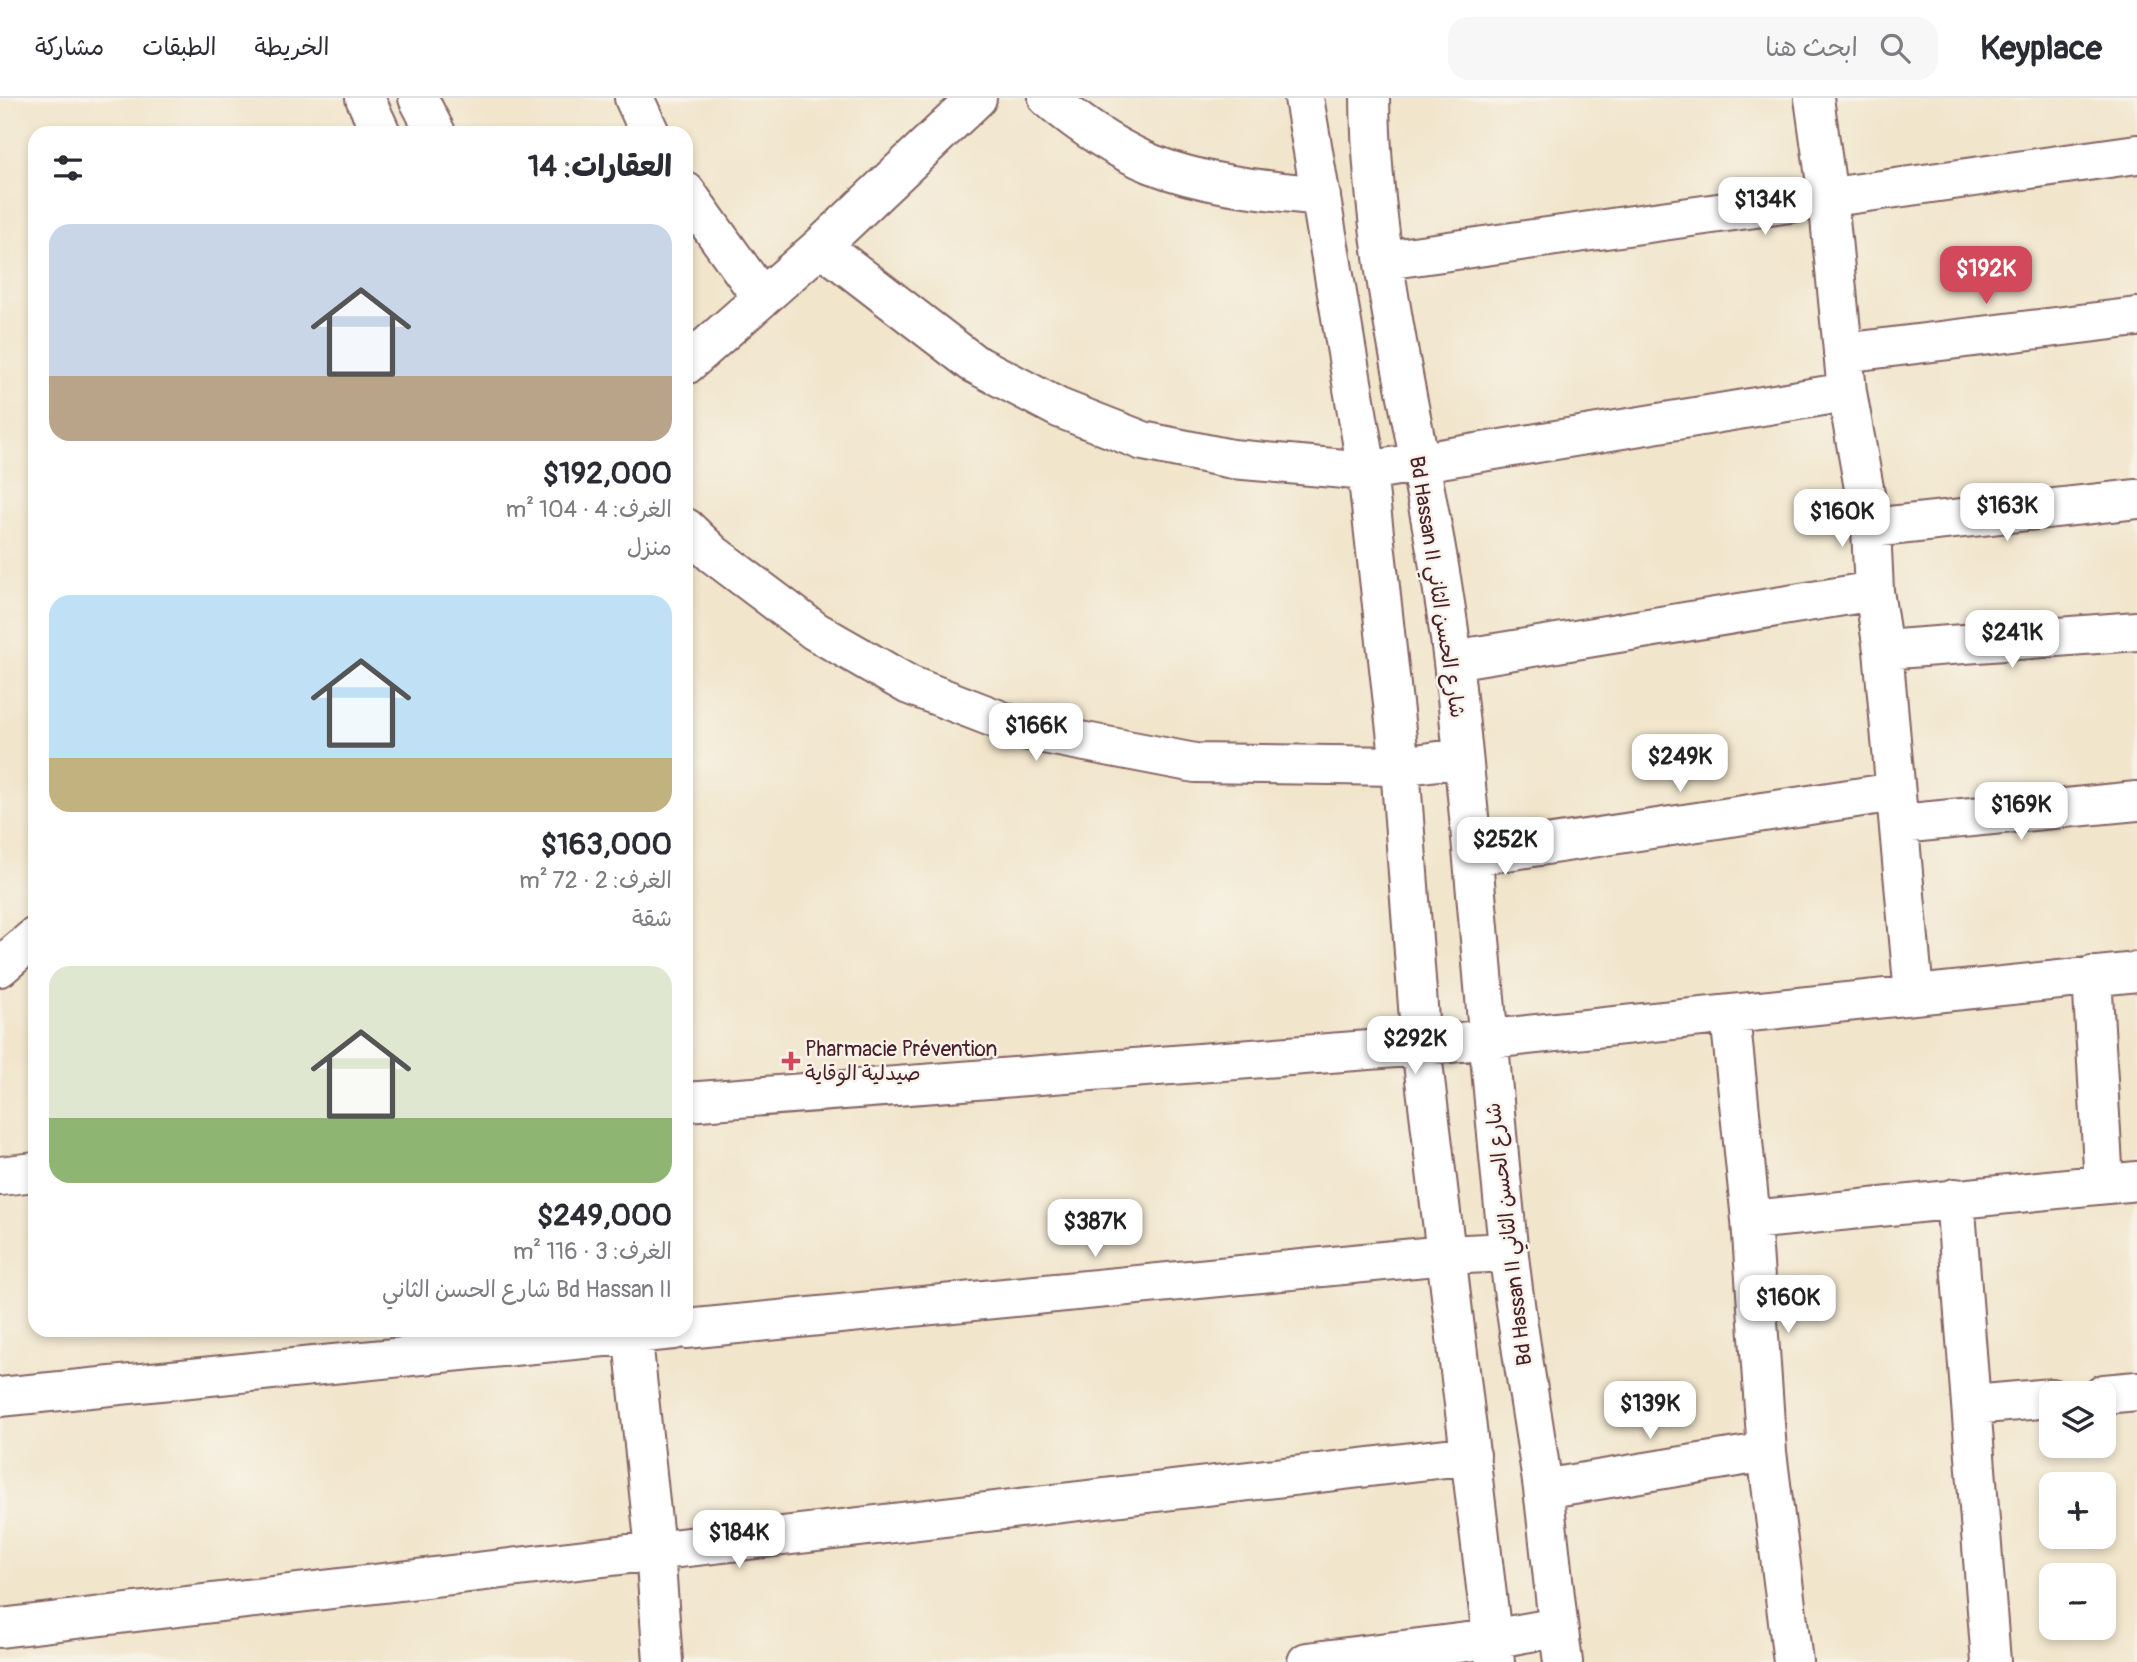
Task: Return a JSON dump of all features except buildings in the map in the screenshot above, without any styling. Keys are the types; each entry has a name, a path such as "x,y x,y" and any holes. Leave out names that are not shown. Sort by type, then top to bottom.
{"street":[{"path":"365,98 378,126"},
{"path":"418,98 432,126"},
{"path":"634,98 647,126"},
{"path":"1048,98 1079,124 1152,164 1238,187 1321,196"},
{"path":"1304,98 1367,471 1400,766 1422,1046 1493,1651"},
{"name":"Bd Hassan II شارع الحسن الثاني","path":"1370,98 1371,139 1385,260 1453,660 1461,758 1474,856 1487,1038 1508,1252 1543,1489 1560,1645"},
{"path":"1814,98 1828,198 1847,392 1871,528 1874,591 1883,649 1914,995"},
{"path":"693,359 821,246 956,106"},
{"path":"1385,260 2137,154"},
{"path":"693,202 762,299"},
{"path":"821,246 973,363 1059,408 1143,441 1232,459 1367,471 1847,392"},
{"path":"1843,353 2137,317"},
{"path":"1871,528 2137,499"},
{"path":"693,535 713,554 815,631 909,685 1028,731 1195,763 1400,766 1461,758"},
{"path":"1453,660 1874,591"},
{"path":"1883,649 2137,631"},
{"path":"1474,856 1897,808 2137,801"},
{"path":"0,967 28,943"},
{"path":"0,967 28,965"},
{"path":"693,1101 1422,1046 2137,972"},
{"path":"1751,1220 2120,1183 2092,976"},
{"path":"1730,1015 1751,1220 1767,1452 1793,1662"},
{"path":"0,1176 28,1173"},
{"path":"1955,1198 1991,1662"},
{"path":"693,1328 1445,1255 1508,1252"},
{"path":"0,1397 583,1337"},
{"path":"633,1337 655,1550 663,1662"},
{"path":"2116,1393 2137,1391"},
{"path":"1973,1405 2039,1399"},
{"path":"1543,1489 1767,1452"},
{"path":"0,1628 1471,1455"},
{"path":"1307,1662 1560,1645"}],"place":[{"name":"Pharmacie Prévention صيدلية الوقاية","path":"791,1061"}]}
